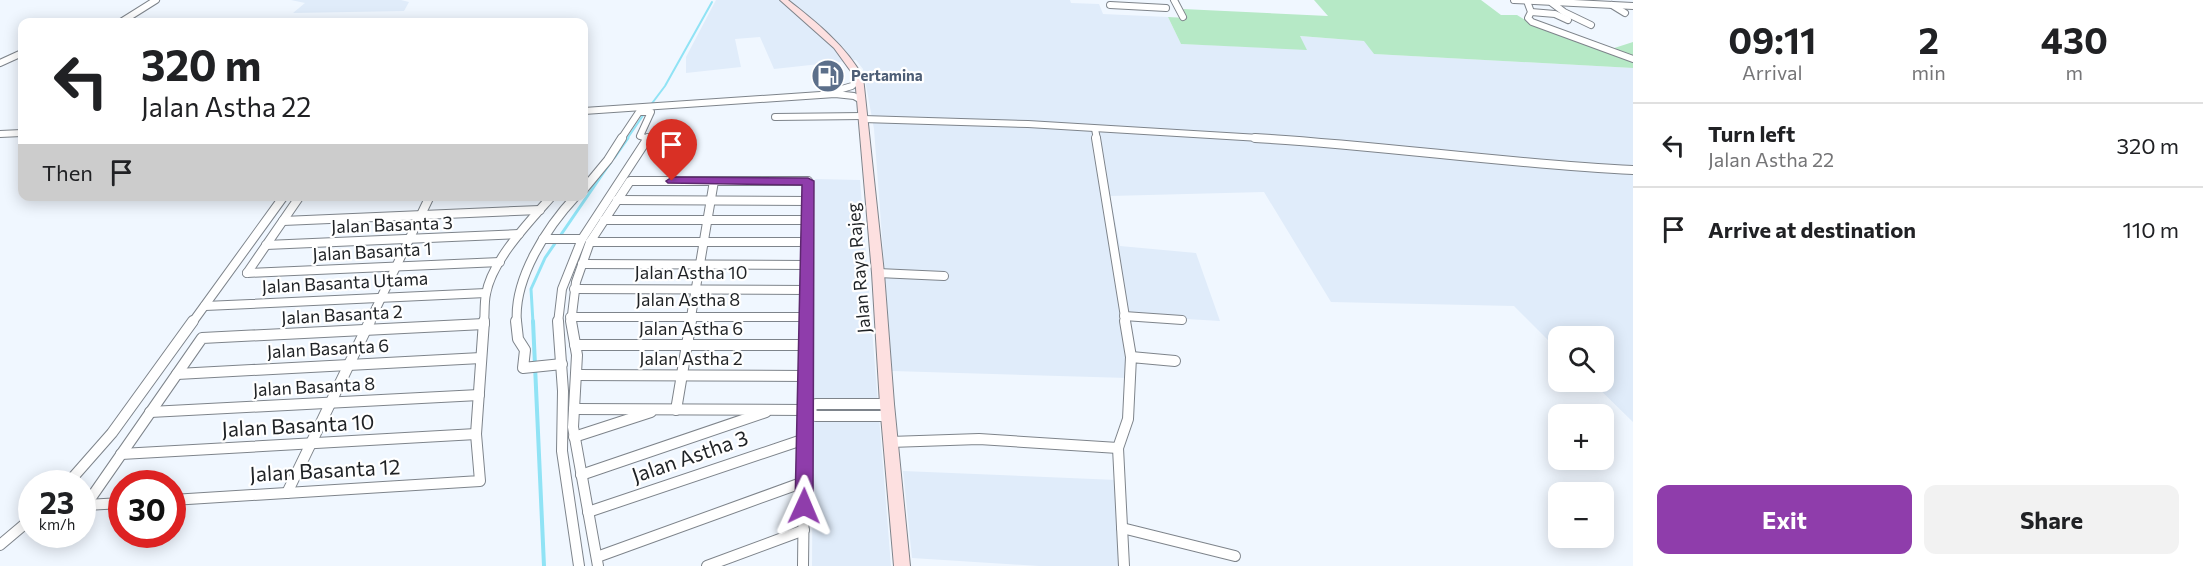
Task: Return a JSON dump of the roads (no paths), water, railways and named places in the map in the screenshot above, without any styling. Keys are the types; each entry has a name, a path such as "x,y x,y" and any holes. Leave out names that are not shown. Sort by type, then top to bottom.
{"main road":[{"name":"Jalan Raya Rajeg","path":"784,0 816,26 855,67 860,77 858,80 878,273 887,410 902,566"}],"street":[{"path":"127,18 156,0"},
{"path":"1174,0 1183,17"},
{"path":"1514,0 1633,6"},
{"path":"1586,0 1593,4"},
{"path":"1527,1 1531,12 1528,18 1537,24 1633,59"},
{"path":"1552,2 1564,12 1591,25"},
{"path":"1109,3 1166,8"},
{"path":"1109,3 1114,12"},
{"path":"1612,5 1625,13"},
{"path":"1531,12 1555,14 1570,21"},
{"path":"0,63 18,54"},
{"path":"588,109 832,92 852,86 858,80"},
{"path":"832,92 860,97"},
{"path":"588,109 835,94 860,97"},
{"path":"579,566 562,451 562,364 558,316 561,289 586,240 649,139 640,136 651,112 645,112 588,184"},
{"path":"775,117 1028,124 1341,143 1512,163 1633,170"},
{"path":"1095,129 1131,357 1128,418 1118,448 1124,566"},
{"path":"0,134 18,133"},
{"path":"803,566 808,181 630,181 604,220 586,240 570,316 575,345 576,375 574,437 598,561 804,482"},
{"path":"676,410 714,181"},
{"path":"617,200 808,201"},
{"path":"79,470 112,433 280,201"},
{"path":"266,245 297,201"},
{"path":"287,493 428,201"},
{"path":"476,434 486,293 500,262 519,234 548,201"},
{"path":"562,364 523,368 525,350 518,339 516,316 526,268 547,239 563,210 571,201"},
{"path":"283,220 540,210"},
{"path":"604,220 807,220"},
{"name":"Jalan Basanta 3","path":"266,245 519,234"},
{"path":"547,239 807,242"},
{"name":"Jalan Basanta 1","path":"266,245 247,273 500,262"},
{"path":"582,264 807,265"},
{"path":"878,273 944,276"},
{"name":"Jalan Astha 10","path":"574,289 807,290"},
{"name":"Jalan Basanta Utama","path":"205,306 486,293"},
{"name":"Jalan Astha 8","path":"570,316 806,317"},
{"path":"1124,316 1182,320"},
{"name":"Jalan Basanta 2","path":"177,374 202,338 484,324"},
{"name":"Jalan Astha 6","path":"575,345 806,345"},
{"path":"1131,357 1175,361"},
{"name":"Jalan Basanta 6","path":"177,374 481,358"},
{"path":"110,470 177,374"},
{"name":"Jalan Astha 2","path":"576,375 806,376"},
{"name":"Jalan Basanta 8","path":"150,412 479,395"},
{"path":"574,409 805,410 816,416 887,410"},
{"path":"574,437 658,410"},
{"path":"581,475 772,410"},
{"name":"Jalan Basanta 10","path":"121,454 476,434"},
{"name":"Jalan Basanta 12","path":"186,499 480,482 476,434"},
{"name":"Jalan Astha 3","path":"588,512 805,439"},
{"path":"890,442 979,439 1118,448"},
{"path":"108,473 86,505 108,504"},
{"path":"1122,528 1235,556"},
{"path":"0,545 18,530"},
{"path":"708,566 804,530"}],"waterway":[{"path":"650,106 665,86 712,2"},
{"path":"627,139 644,114"},
{"path":"614,158 628,138"},
{"path":"588,195 610,163"},
{"path":"533,323 531,289 545,258 584,201"},
{"path":"533,321 544,566"}],"place":[{"name":"Pertamina","path":"828,76"}]}
